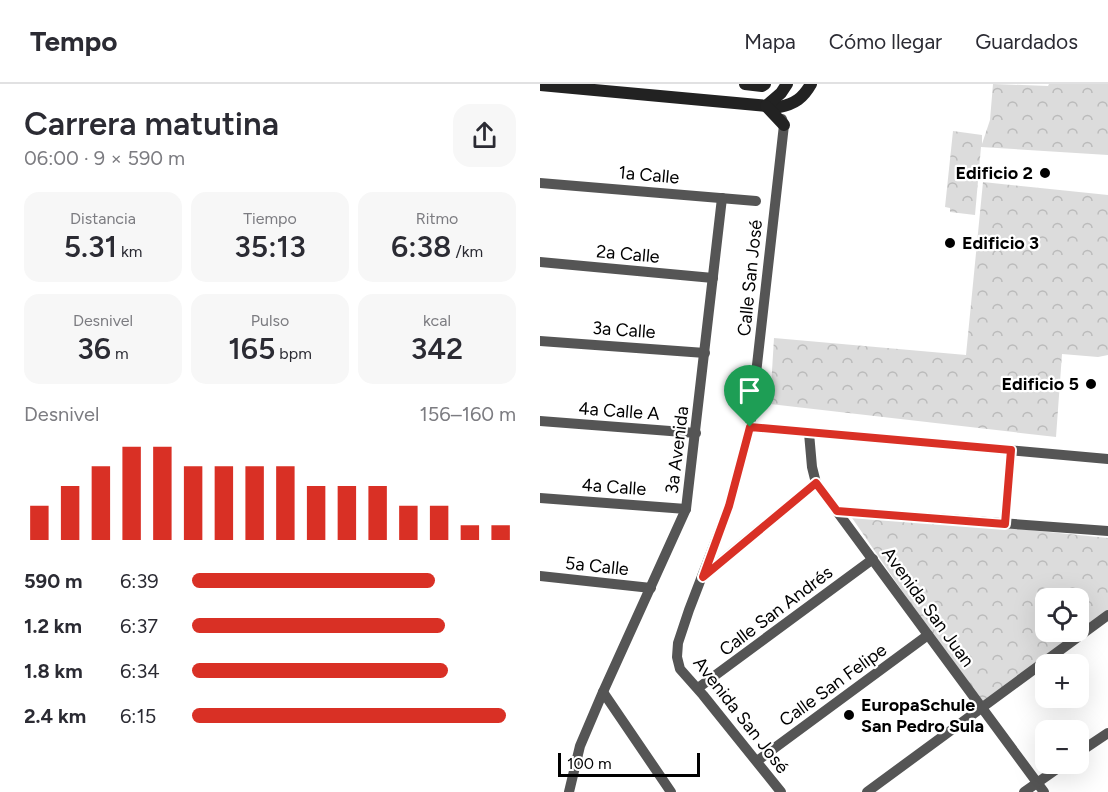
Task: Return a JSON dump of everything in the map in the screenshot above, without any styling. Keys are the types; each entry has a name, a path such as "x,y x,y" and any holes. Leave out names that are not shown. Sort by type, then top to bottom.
{"main road":[{"path":"745,84 765,84"},
{"path":"784,125 774,117 773,101 787,84"},
{"path":"540,85 773,106 790,105 799,101 811,84"}],"street":[{"name":"Calle San José","path":"677,657 678,643 729,506 750,427 784,125"},
{"name":"1a Calle","path":"540,183 774,202"},
{"name":"3a Avenida","path":"571,790 580,746 686,509 722,198"},
{"name":"2a Calle","path":"540,262 713,278"},
{"name":"3a Calle","path":"540,341 705,353"},
{"name":"4a Calle A","path":"540,421 696,433"},
{"path":"750,427 1108,459"},
{"name":"Avenida San Juan","path":"809,432 816,483 1044,792"},
{"path":"1005,524 1011,450"},
{"path":"703,577 816,483"},
{"name":"4a Calle","path":"540,498 686,509"},
{"path":"837,511 1108,531"},
{"name":"Calle San Andrés","path":"698,688 873,559"},
{"name":"5a Calle","path":"540,576 651,588"},
{"path":"867,792 981,706 1108,615"},
{"name":"Calle San Felipe","path":"757,761 928,634"},
{"name":"Avenida San José","path":"677,657 680,669 698,688 781,792"},
{"path":"603,692 671,792"},
{"path":"1089,746 1108,733"},
{"path":"1024,792 1049,774"}],"green space":[{"path":"993,84 1048,86 1049,84 1108,84 1108,155 981,147 975,215 950,212 950,208 945,207 953,131 982,135 982,144 990,120"},
{"path":"983,182 1108,195 1108,355 1098,357 1062,354 1056,437 770,404 774,338 966,355"},
{"path":"848,512 1108,538 1108,614 1089,628 1089,588 1035,588 1035,642 1069,642 1053,654 1035,654 1035,667 981,706"}],"place":[{"name":"Edificio 2","path":"1045,173"},
{"name":"Edificio 3","path":"950,243"},
{"name":"Edificio 5","path":"1091,384"},
{"name":"EuropaSchule San Pedro Sula","path":"849,715"}],"route":[{"path":"750,427 1011,450 1005,524 837,511 816,483 703,577 729,506 750,427"}]}
